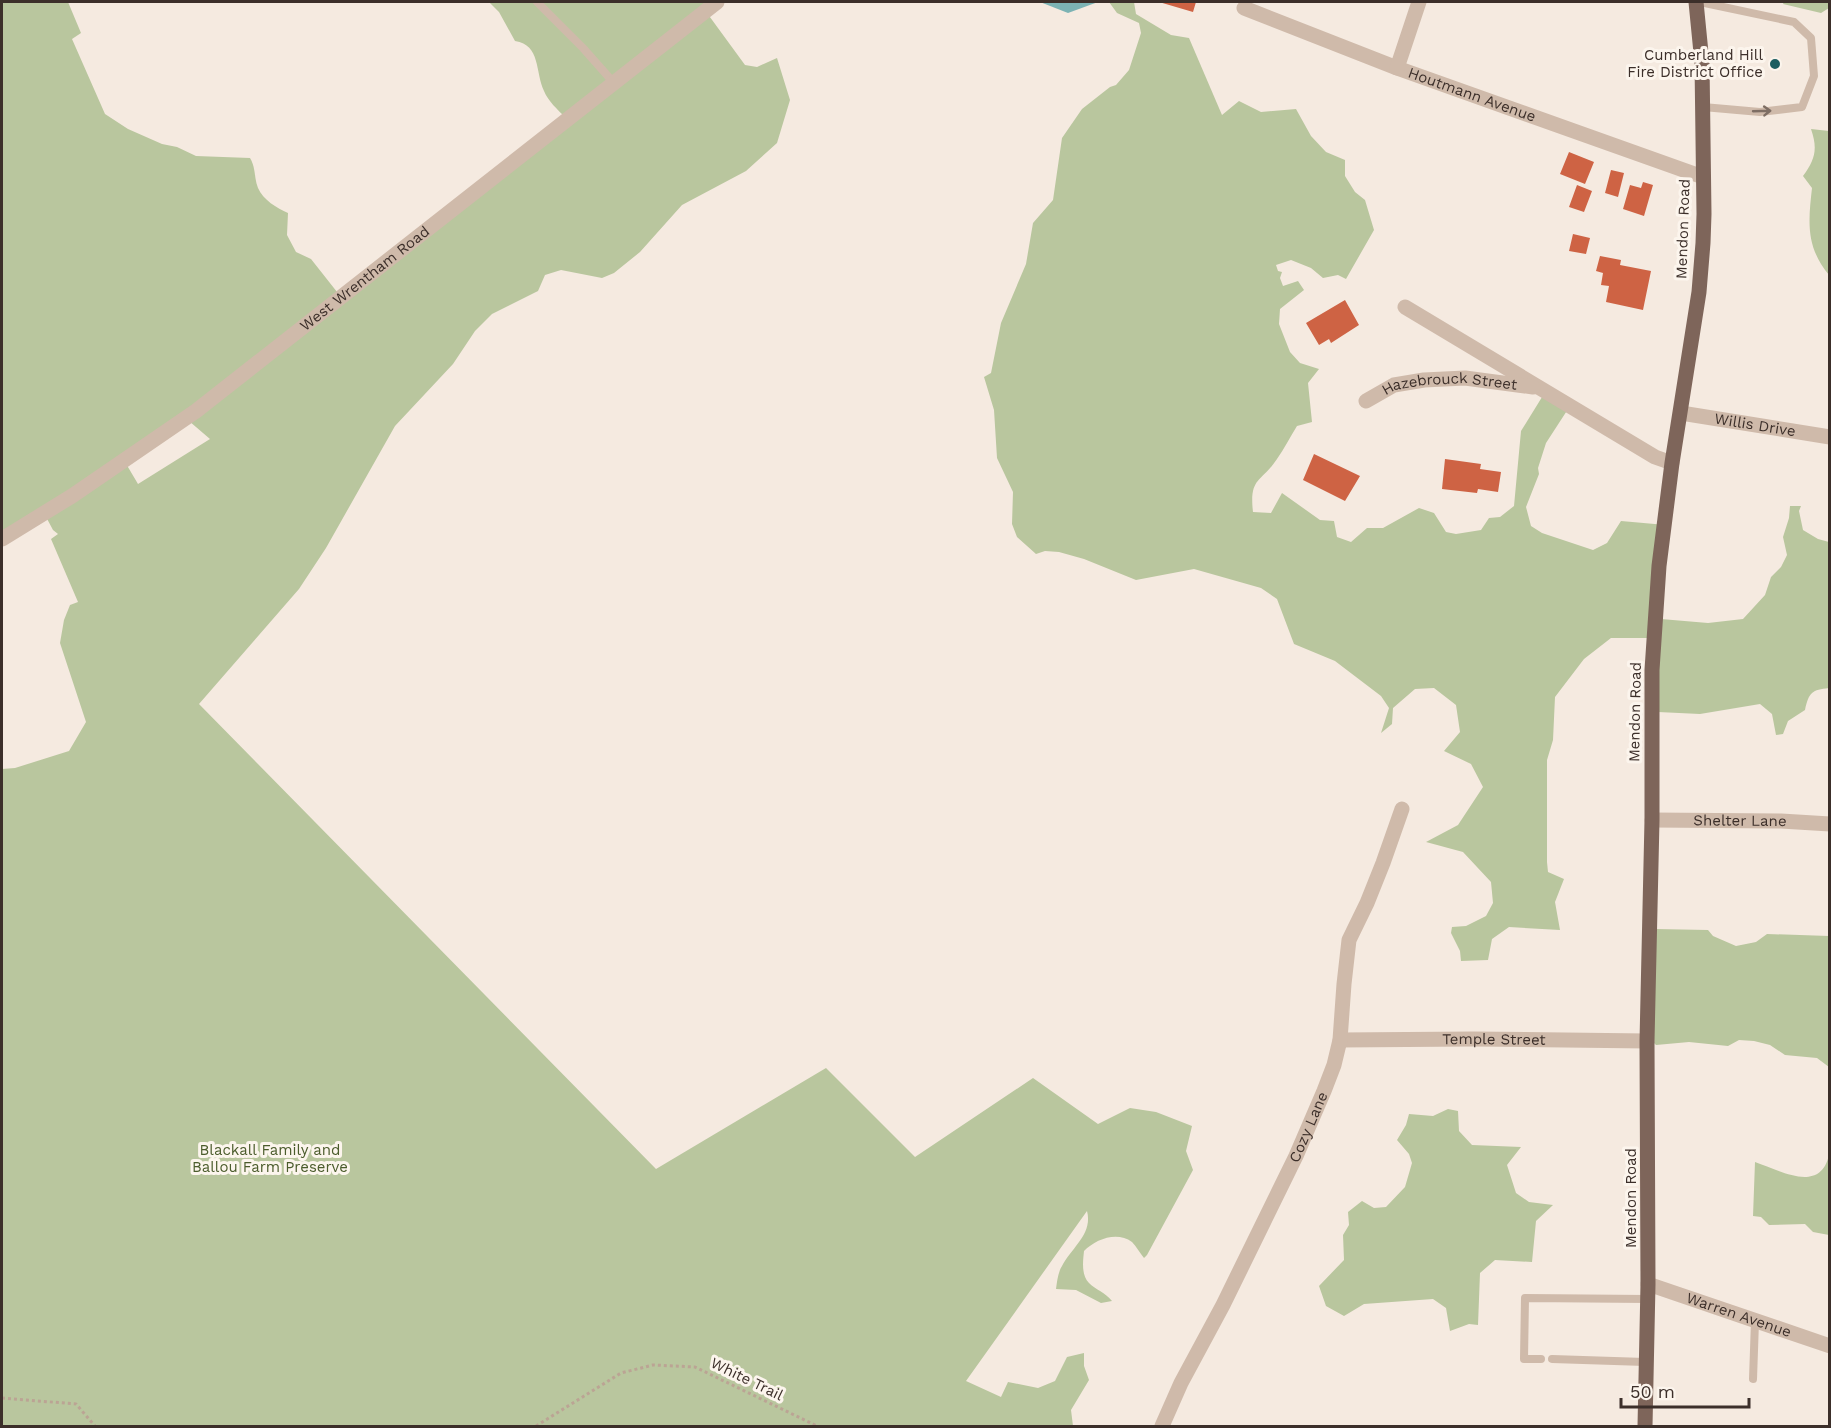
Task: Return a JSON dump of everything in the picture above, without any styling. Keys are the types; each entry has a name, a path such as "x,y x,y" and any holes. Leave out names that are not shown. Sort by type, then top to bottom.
{"main road":[{"name":"Mendon Road","path":"1645,1426 1652,670 1659,566 1672,464 1699,292 1704,214 1702,63 1698,2"}],"street":[{"name":"West Wrentham Road","path":"2,539 72,496 196,411 717,2"},
{"path":"1397,68 1419,2"},
{"name":"Houtmann Avenue","path":"1244,8 1397,68 1703,177"},
{"name":"Hazebrouck Street","path":"1405,307 1655,457 1672,464"},
{"name":"Hazebrouck Street","path":"1366,401 1394,385 1424,380 1465,378 1539,388"},
{"name":"Willis Drive","path":"1681,412 1830,437"},
{"name":"Cozy Lane","path":"1162,1426 1181,1383 1223,1305 1296,1156 1334,1065 1340,1040 1349,940 1367,903 1402,809"},
{"name":"Shelter Lane","path":"1652,820 1781,821 1830,824"},
{"name":"Temple Street","path":"1340,1040 1647,1041"},
{"name":"Warren Avenue","path":"1648,1291 1755,1321 1830,1346"}],"lane":[{"path":"537,2 614,83"},
{"path":"1698,2 1794,22 1811,38 1814,76 1802,106 1760,112 1703,107"},
{"path":"1541,1359 1524,1359 1525,1298 1648,1291"},
{"path":"1753,1379 1755,1321"},
{"path":"1552,1359 1645,1362"}],"path":[{"name":"White Trail","path":"536,1426 621,1373 653,1365 695,1367 817,1426"},
{"path":"2,1398 76,1404 95,1426"}],"green space":[{"name":"Blackall Family and Ballou Farm Preserve","path":"2,2 68,2 81,33 72,39 105,114 128,129 196,156 250,158 260,192 279,209 288,213 287,235 296,252 311,259 341,297 565,117 546,95 533,54 529,48 515,41 499,12 489,2 718,2 707,13 745,65 757,67 777,58 790,100 777,143 746,171 682,205 640,252 614,273 602,278 561,270 545,275 538,291 492,314 475,331 453,364 395,426 326,548 299,589 199,704 656,1169 826,1068 915,1157 1033,1078 1098,1124 1130,1108 1156,1112 1192,1126 1186,1151 1193,1170 1147,1255 1144,1258 1132,1242 1120,1237 1101,1240 1084,1251 1083,1268 1086,1280 1112,1301 1101,1303 1076,1290 1056,1289 1061,1268 1087,1227 1087,1211 966,1381 1001,1397 1008,1382 1038,1388 1055,1381 1067,1357 1084,1353 1084,1366 1089,1380 1071,1410 1073,1426 2,1426 2,769 15,768 69,751 86,722 60,643 64,620 70,605 78,602 51,539 58,534 53,530 45,515 2,539","holes":["189,421 210,439 138,484 125,462"]},
{"path":"1109,2 1134,2 1136,14 1171,35 1189,38 1222,115 1239,101 1261,112 1296,109 1311,136 1326,152 1345,160 1345,176 1355,192 1365,200 1374,230 1346,279 1338,275 1323,278 1311,268 1291,260 1276,265 1278,271 1282,272 1280,278 1283,286 1298,281 1304,290 1280,309 1279,324 1290,352 1300,363 1319,369 1308,383 1312,422 1297,426 1277,459 1258,481 1253,492 1253,512 1271,513 1282,493 1320,520 1334,521 1337,537 1351,542 1367,528 1383,528 1419,508 1434,513 1446,532 1456,534 1481,530 1489,518 1500,517 1514,506 1521,431 1547,389 1570,406 1546,443 1538,468 1539,474 1526,507 1531,526 1542,533 1593,550 1607,543 1621,521 1666,525 1661,619 1708,623 1743,619 1765,595 1771,577 1781,567 1787,555 1783,537 1790,506 1801,506 1799,511 1803,530 1818,539 1829,542 1829,688 1812,693 1805,710 1788,721 1783,734 1776,735 1772,714 1760,704 1700,714 1658,712 1656,638 1611,638 1584,659 1555,697 1553,740 1547,760 1547,862 1548,872 1564,879 1555,902 1560,930 1509,927 1492,939 1488,960 1461,961 1460,951 1451,933 1452,927 1466,926 1486,916 1493,903 1491,882 1463,852 1426,842 1458,825 1483,787 1471,764 1444,751 1460,732 1456,705 1434,688 1415,689 1393,708 1392,724 1381,733 1389,708 1381,696 1335,661 1294,644 1277,599 1261,588 1194,569 1136,580 1084,559 1059,552 1045,551 1036,554 1017,537 1012,524 1013,492 997,458 994,410 984,377 991,373 1001,323 1026,264 1033,223 1053,200 1062,138 1082,109 1110,87 1116,85 1129,70 1141,33 1139,23 1117,13"},
{"path":"1784,2 1829,2 1829,8 1821,13 1783,4"},
{"path":"1811,129 1829,131 1829,275 1816,255 1810,234 1812,188 1803,176 1814,154"},
{"path":"1655,929 1708,930 1713,936 1736,946 1756,942 1767,934 1829,936 1829,1067 1817,1058 1785,1055 1770,1045 1754,1041 1739,1040 1728,1046 1689,1042 1656,1045 1652,1041"},
{"path":"1448,1109 1458,1111 1459,1131 1472,1145 1521,1147 1507,1165 1516,1193 1529,1202 1553,1205 1536,1221 1532,1262 1495,1260 1480,1273 1478,1325 1469,1324 1450,1331 1446,1308 1433,1299 1364,1304 1344,1316 1326,1306 1319,1286 1344,1260 1343,1235 1349,1225 1348,1212 1362,1201 1374,1208 1386,1207 1405,1187 1412,1163 1409,1154 1397,1140 1406,1125 1409,1114 1433,1116"},
{"path":"1829,1155 1829,1235 1813,1232 1805,1224 1769,1225 1761,1217 1753,1216 1755,1162 1787,1174 1808,1177 1817,1174 1824,1167"}],"water":[{"path":"1040,2 1098,2 1068,13"}],"building":[{"path":"1159,2 1196,2 1193,12"},
{"path":"1569,152 1594,162 1585,184 1560,174"},
{"path":"1611,170 1624,173 1618,197 1605,193"},
{"path":"1643,182 1653,185 1644,216 1623,209 1630,185 1641,188"},
{"path":"1577,185 1592,191 1584,212 1569,207"},
{"path":"1573,234 1590,238 1586,254 1569,251"},
{"path":"1600,256 1621,260 1620,265 1651,271 1643,310 1606,302 1609,286 1601,285 1603,273 1596,271"},
{"path":"1345,300 1359,325 1331,343 1329,339 1319,345 1306,323"},
{"path":"1314,454 1360,476 1345,501 1303,480"},
{"path":"1445,459 1481,464 1480,469 1501,472 1498,492 1478,489 1477,493 1442,489"}],"place":[{"name":"Cumberland Hill Fire District Office","path":"1775,64"}]}
